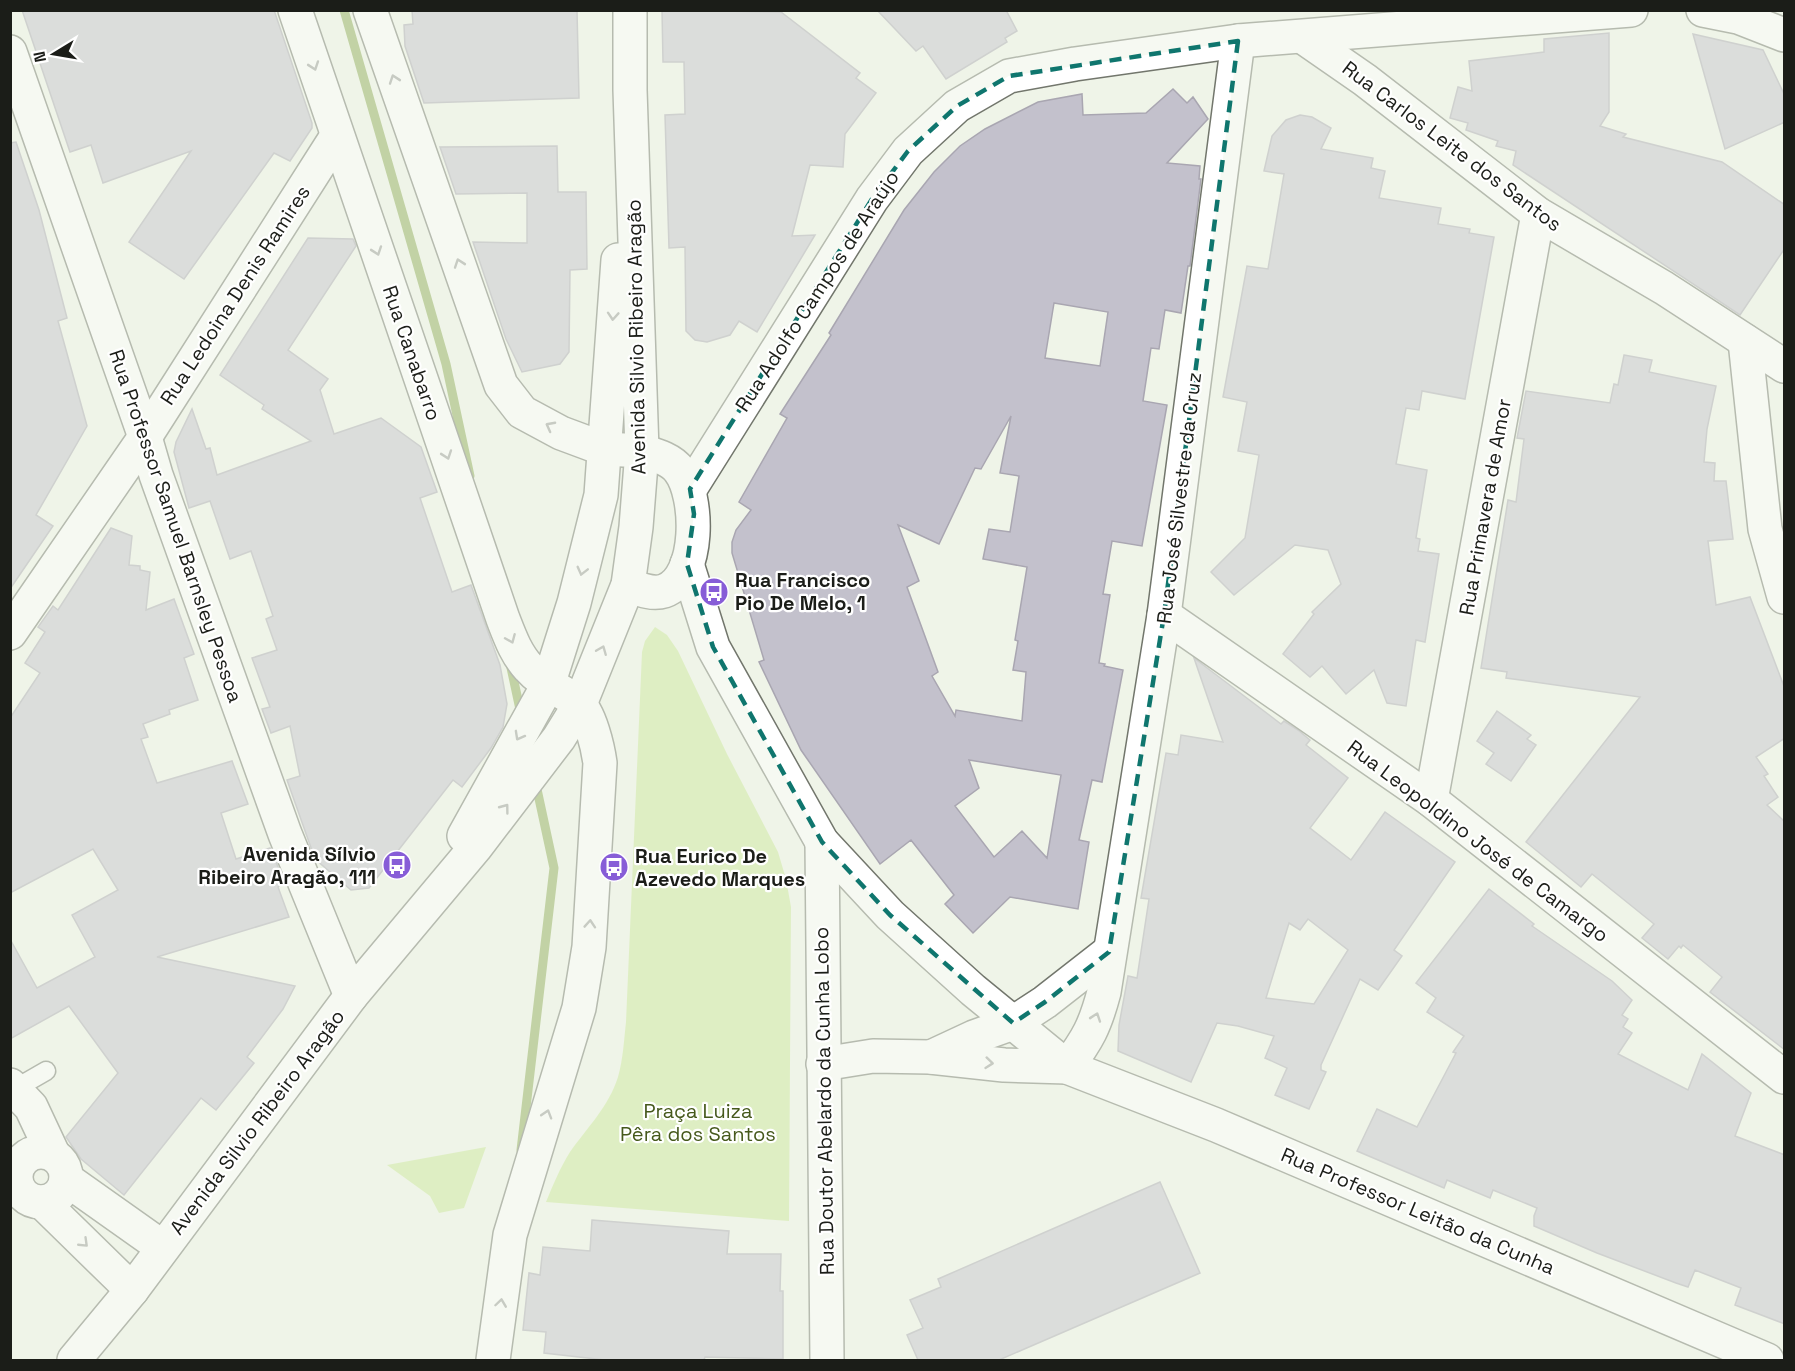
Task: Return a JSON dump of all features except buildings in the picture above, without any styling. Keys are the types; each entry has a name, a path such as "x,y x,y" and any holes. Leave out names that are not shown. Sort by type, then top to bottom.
{"street":[{"name":"Rua Canabarro","path":"295,10 503,619 514,648 529,668 548,685"},
{"path":"370,10 501,385 522,412 561,433 604,449 642,452 661,457 678,468 690,489 694,514 692,544 687,564 677,583 663,592 648,592 628,585 614,567 606,550 601,495"},
{"name":"Avenida Silvio Ribeiro Aragão","path":"74,1360 132,1290 351,996 475,848 559,738 580,705 628,585 636,527 642,452 630,90 630,10"},
{"name":"Rua Adolfo Campos de Araújo","path":"690,489 872,199 908,151 957,106 1009,76 1074,64 1238,41 1631,10"},
{"path":"1703,10 1738,17 1785,35"},
{"name":"Rua Carlos Leite dos Santos","path":"1303,37 1365,80 1538,214 1664,288 1785,366"},
{"name":"Rua José Silvestre da Cruz","path":"1066,1067 1084,1043 1097,1020 1104,992 1164,615 1238,41"},
{"name":"Rua Professor Samuel Barnsley Pessoa","path":"10,52 145,437 156,475 285,834 351,996"},
{"name":"Avenida Silvio Ribeiro Aragão","path":"442,886 468,828 548,685 574,603 601,495 630,90"},
{"name":"Rua Ledoina Denis Ramires","path":"10,633 145,437 337,136"},
{"name":"Rua Primavera de Amor","path":"1431,800 1538,214"},
{"path":"1745,340 1765,529 1785,597"},
{"path":"687,564 713,647 822,842 890,915 1013,1023 1045,1002 1109,952"},
{"path":"663,592 713,647"},
{"name":"Rua Leopoldino José de Camargo","path":"1164,615 1431,800 1785,1077"},
{"path":"493,1360 510,1235 579,1008 589,947 600,763 598,746 580,705 548,685"},
{"name":"Rua Doutor Abelardo da Cunha Lobo","path":"822,842 827,1360"},
{"name":"Rua Professor Leitão da Cunha","path":"930,1057 974,1036 1013,1023 1066,1067 1216,1125 1767,1360"},
{"name":"Rua Professor Leitão da Cunha","path":"823,1064 873,1056 930,1057 1004,1065 1066,1067"},
{"path":"12,1087 30,1107 35,1164 62,1191 53,1199 26,1199"},
{"path":"35,1164 162,1247"},
{"path":"35,1164 15,1176 18,1188 26,1199 132,1290"}],"lane":[{"path":"12,1087 46,1071"}],"highlighted area":[{"path":"1238,41 1164,615 1109,952 1045,1002 1013,1023 890,915 822,842 713,647 687,564 694,514 690,489 872,199 908,151 957,106 1009,76"}],"green space":[{"name":"Praça Luiza Pêra dos Santos","path":"655,627 667,635 678,651 727,754 778,852 786,879 791,907 789,1221 546,1202 570,1152 609,1098 621,1064 626,1022 642,652 645,641"},
{"path":"486,1147 464,1208 439,1213 430,1196 387,1165"}],"waterway":[{"path":"344,10 446,364 470,476"},
{"path":"510,663 521,714"},
{"path":"521,1150 554,868 535,780"}],"place":[{"name":"Rua Francisco Pio De Melo, 1","path":"714,592"},
{"name":"Avenida Sílvio Ribeiro Aragão, 111","path":"397,865"},
{"name":"Rua Eurico De Azevedo Marques","path":"614,867"}]}
